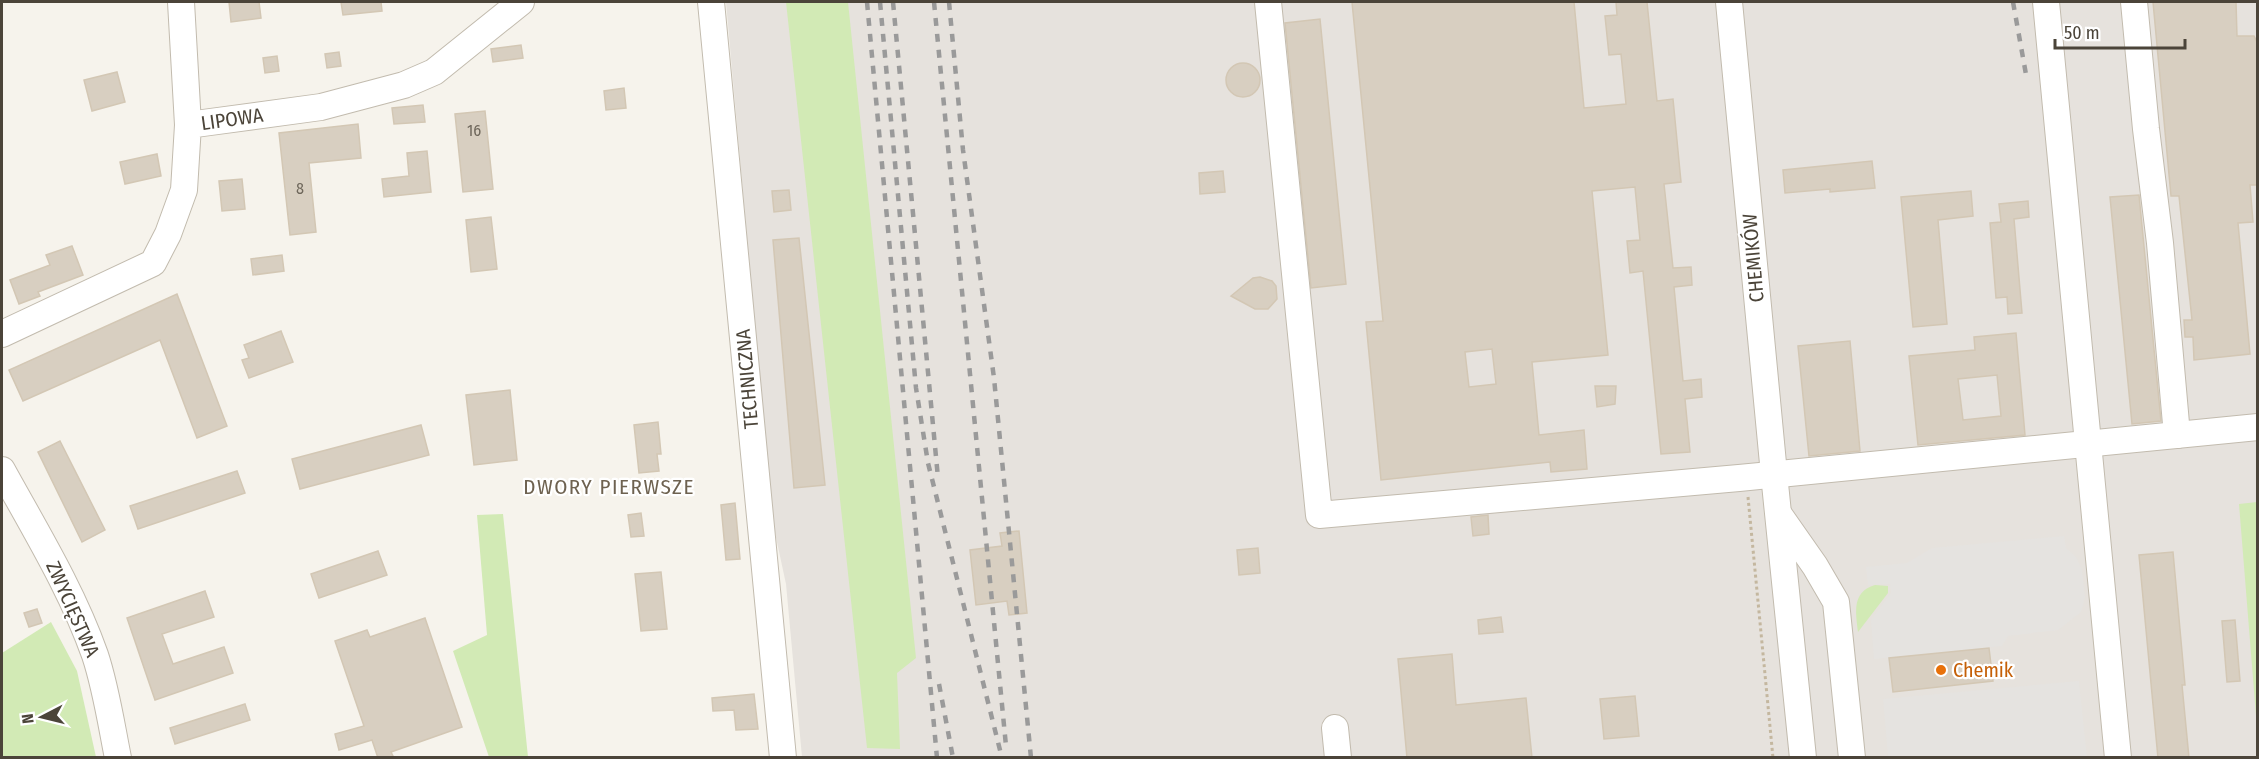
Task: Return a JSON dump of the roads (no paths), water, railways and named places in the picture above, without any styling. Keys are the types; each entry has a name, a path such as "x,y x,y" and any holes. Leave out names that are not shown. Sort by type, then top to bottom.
{"street":[{"path":"181,2 189,125"},
{"name":"LIPOWA","path":"2,334 153,262 168,234 184,190 189,125 321,107 404,85 434,72 521,2"},
{"name":"TECHNICZNA","path":"711,2 783,758"},
{"path":"1268,2 1319,515 1746,477 2258,427"},
{"name":"CHEMIKÓW","path":"1729,2 1803,758"},
{"path":"2046,2 2118,758"},
{"path":"2134,2 2161,254 2177,435"},
{"name":"ZWYCIĘSTWA","path":"2,470 49,556 95,655 118,758"},
{"name":"CHEMIKÓW","path":"1779,513 1836,602 1852,758"},
{"path":"1782,551 1800,578 1818,758"},
{"path":"1815,566 1826,669 1834,682 1841,758"},
{"path":"1843,663 1854,678 1861,758"},
{"path":"1335,728 1338,758"}],"railway":[{"path":"867,2 937,758"},
{"path":"880,2 916,388 928,463 1002,758"},
{"path":"893,2 938,478"},
{"path":"934,2 1006,746"},
{"path":"949,2 963,150 994,378 1031,758"},
{"path":"2013,2 2027,80"},
{"path":"939,684 953,758"}],"place":[{"name":"Chemik","path":"1941,670"}],"district":[{"name":"DWORY PIERWSZE","path":"609,487"}]}
